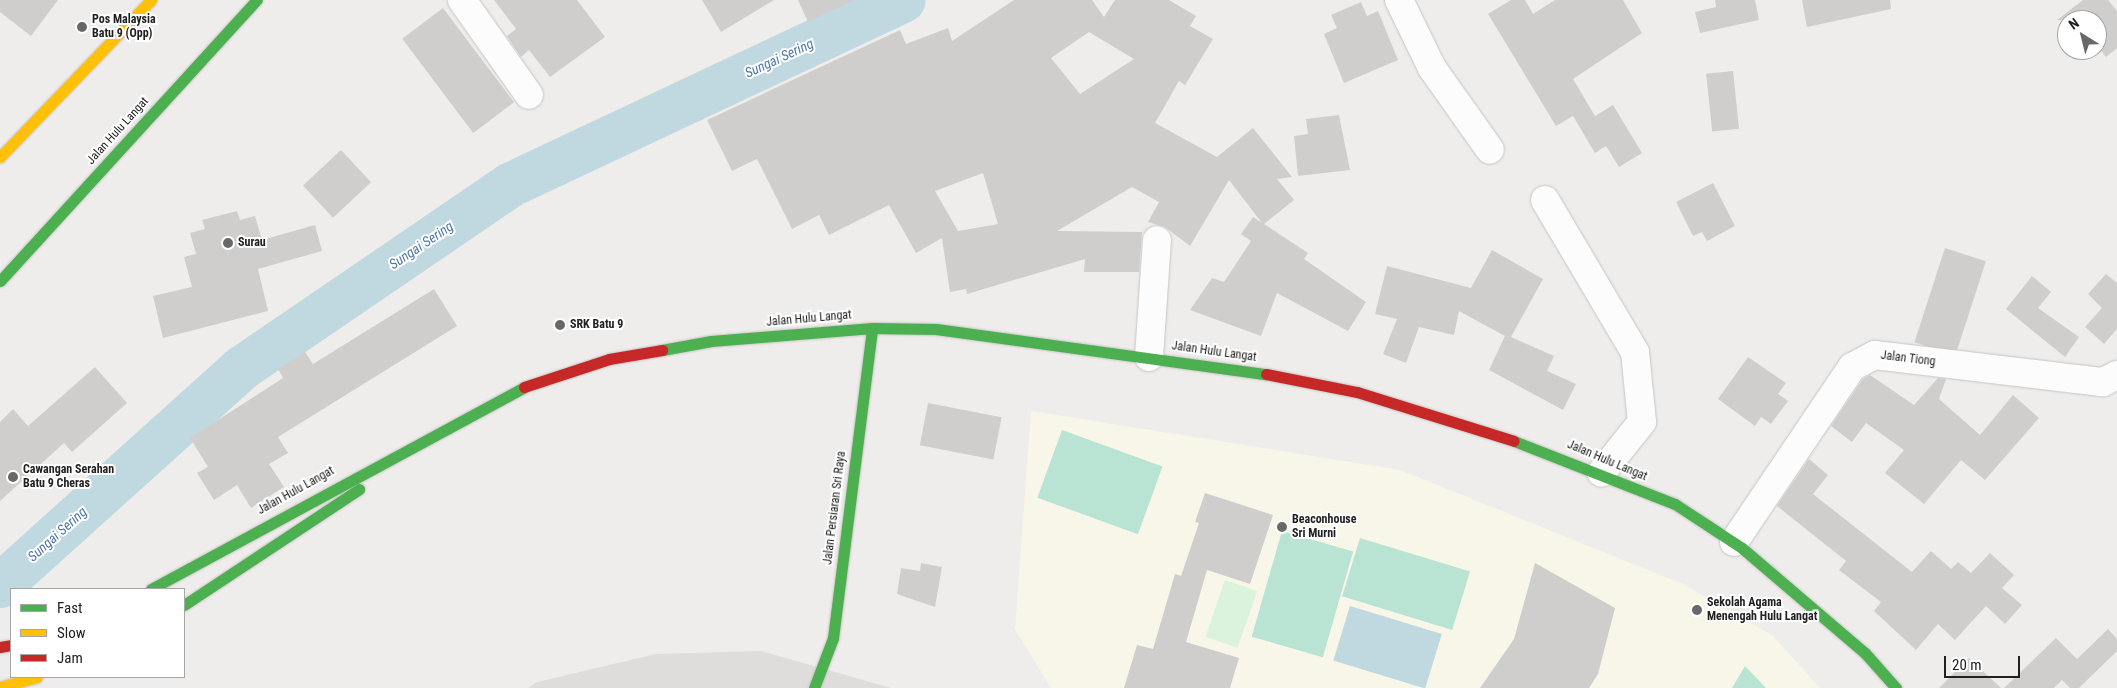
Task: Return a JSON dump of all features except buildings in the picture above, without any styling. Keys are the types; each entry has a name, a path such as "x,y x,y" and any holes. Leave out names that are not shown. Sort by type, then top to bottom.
{"main road":[{"path":"0,157 151,0"},
{"name":"Jalan Hulu Langat","path":"0,280 257,0"},
{"name":"Jalan Hulu Langat","path":"153,588 457,421 556,374 608,359 711,341 872,328 936,329 1229,366 1358,392 1440,415 1601,472 1675,504 1734,542 1865,653 1896,688"},
{"name":"Jalan Persiaran Sri Raya","path":"814,688 833,638 872,328"},
{"name":"Jalan Hulu Langat","path":"185,604 457,421"},
{"path":"0,687 33,678"}],"street":[{"path":"462,0 529,95"},
{"path":"1399,0 1432,68 1490,150"},
{"path":"1545,200 1635,352 1642,422 1601,472"},
{"path":"1150,356 1157,240"},
{"name":"Jalan Tiong","path":"1734,542 1852,367 1875,355 2103,382 2117,376"}],"shaded area":[{"name":"Beaconhouse Sri Murni","path":"1031,411 1400,470 1683,584 1773,636 1820,688 1051,688 1015,629"},
{"path":"761,651 891,688 528,688 537,682 656,654"}],"green space":[{"path":"1062,430 1163,467 1138,534 1037,498"},
{"path":"1282,531 1353,551 1323,657 1252,637"},
{"path":"1360,538 1470,572 1452,630 1342,596"},
{"path":"1225,580 1257,591 1238,648 1205,637"},
{"path":"1745,666 1766,688 1732,688"}],"water":[{"path":"1350,606 1442,634 1425,688 1333,661"}],"waterway":[{"name":"Sungai Sering","path":"0,585 241,368 509,185 903,0"}],"traffic: fast":[{"path":"0,281 257,0"},
{"path":"662,350 711,341 872,328 936,329 1266,374"},
{"path":"814,688 833,638 872,328"},
{"path":"153,588 524,387"},
{"path":"1514,441 1675,504 1742,548 1865,653 1896,688"},
{"path":"185,604 359,489"}],"traffic: slow":[{"path":"0,157 151,0"},
{"path":"0,687 33,678"}],"traffic: jam":[{"path":"524,387 609,359 662,350"},
{"path":"1266,374 1357,392 1514,441"},
{"path":"0,647 10,645"}],"place":[{"name":"Pos Malaysia Batu 9 (Opp)","path":"82,27"},
{"name":"Surau","path":"228,243"},
{"name":"SRK Batu 9","path":"560,325"},
{"name":"Cawangan Serahan Batu 9 Cheras","path":"13,477"},
{"name":"Beaconhouse Sri Murni","path":"1282,527"},
{"name":"Sekolah Agama Menengah Hulu Langat","path":"1697,610"}]}
